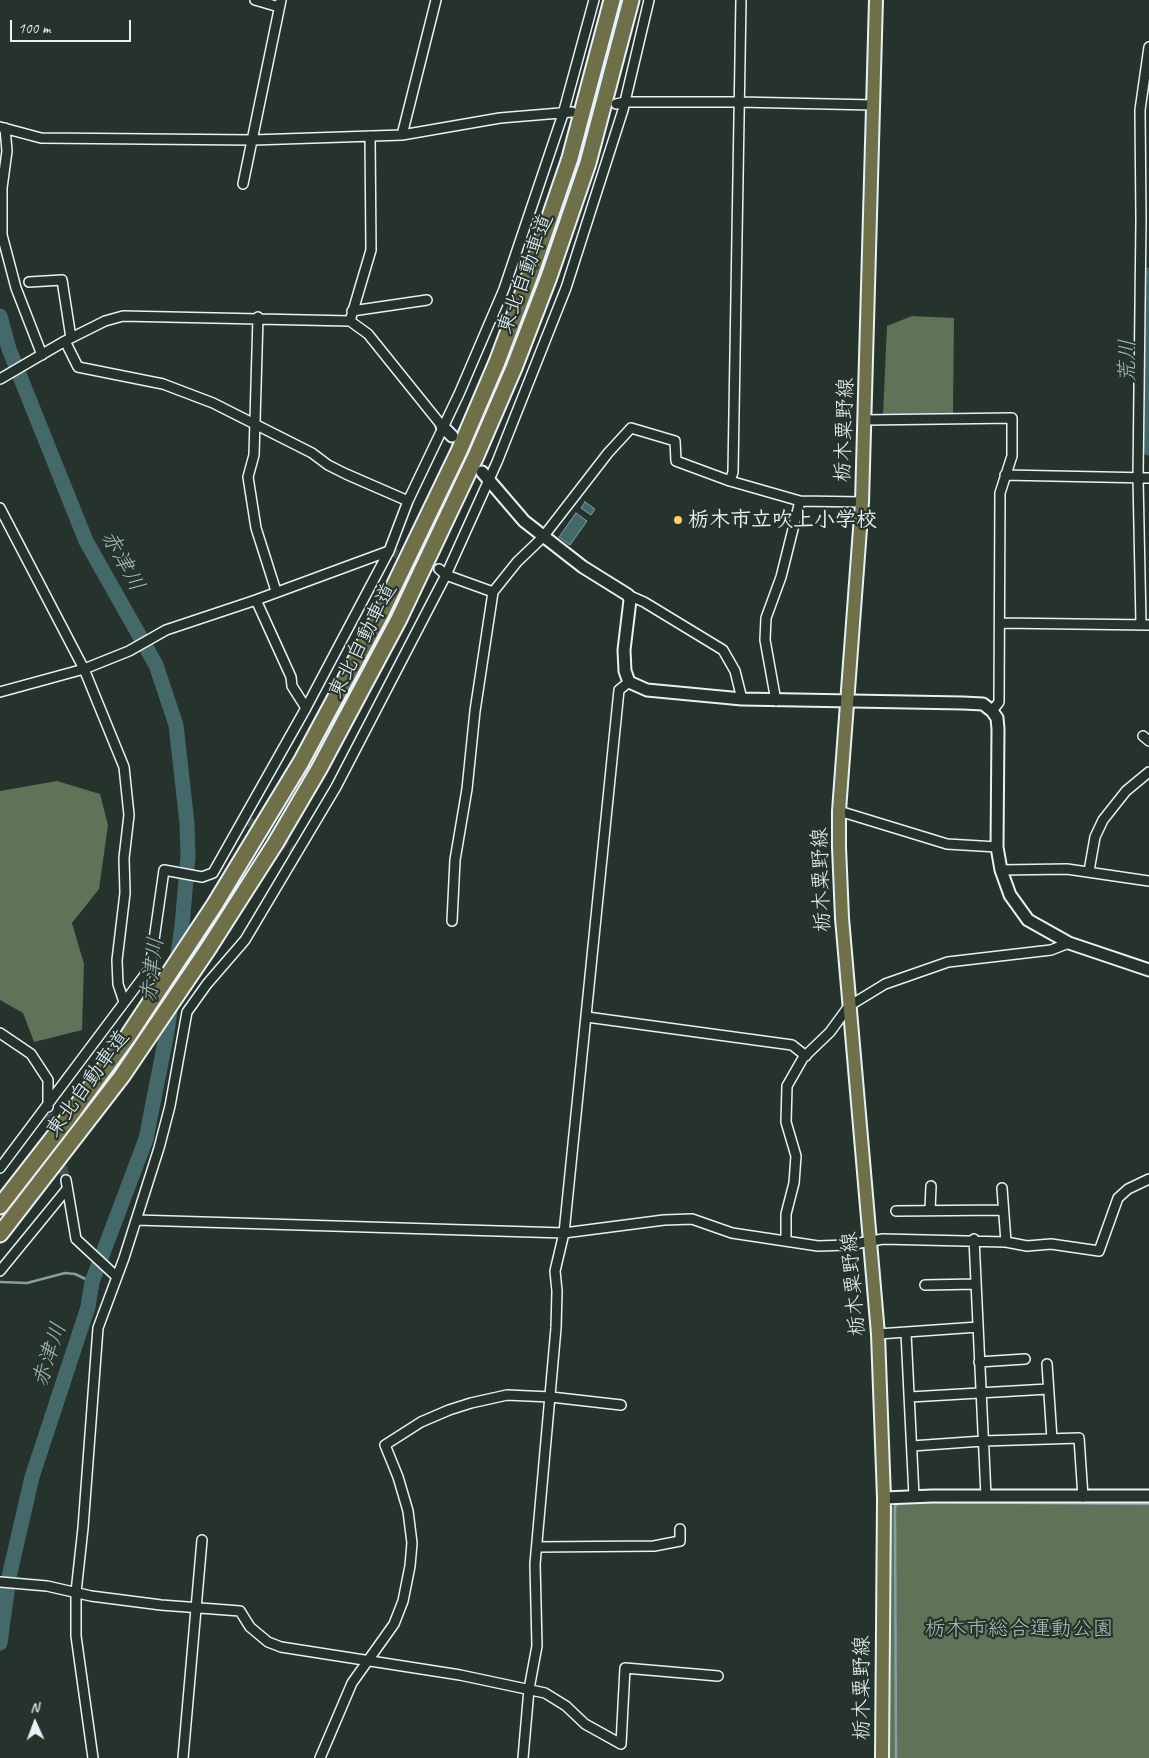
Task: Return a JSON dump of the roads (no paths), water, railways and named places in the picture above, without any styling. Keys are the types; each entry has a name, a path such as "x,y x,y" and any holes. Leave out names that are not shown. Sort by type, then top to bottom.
{"highway":[{"name":"東北自動車道","path":"0,1206 128,1036 215,904 329,713 418,539 459,451 496,362 555,203 588,96 612,0"},
{"name":"東北自動車道","path":"0,1234 122,1076 208,950 275,844 346,720 399,619 476,456 514,368 573,208 606,100 631,0"}],"main road":[{"name":"栃木粟野線","path":"876,0 862,502 839,811 840,875 878,1334 884,1498 882,1758"}],"street":[{"path":"242,184 253,140 280,3 255,0"},
{"path":"402,135 436,0"},
{"path":"0,1168 48,1110 150,968 164,870 202,877 213,873 306,708 389,551 408,501 458,394 504,288 567,113 594,0"},
{"path":"92,1758 76,1636 76,1592 83,1528 98,1328 136,1220 170,1106 188,1012 207,984 245,940 336,787 442,572 566,288 596,200 649,0"},
{"path":"730,481 733,472 741,0"},
{"path":"1001,623 1145,625 1138,478 1141,220 1140,110 1149,47"},
{"path":"621,103 739,102 873,105"},
{"path":"40,357 16,288 2,235 2,188 7,151 2,127 41,138 253,140 402,135 500,118 567,113"},
{"path":"350,321 370,250 370,136"},
{"path":"29,282 62,280 68,340 78,367 163,384 213,403 312,453 328,465 408,501"},
{"path":"352,311 427,300"},
{"path":"4,377 68,340 105,321 122,316 258,317 350,321 368,334 452,436"},
{"path":"258,317 253,423 254,455 248,477 256,528 276,591"},
{"path":"865,420 1012,418 1012,456 1000,493 1001,623 999,702 992,711"},
{"path":"452,921 455,860 467,789 475,712 493,592 517,562 543,537 608,453 631,428 675,441 676,461 730,481 800,501 862,502"},
{"path":"1005,475 1149,478"},
{"path":"485,476 524,521 583,567 723,650 735,671 742,699"},
{"path":"776,700 765,640 766,618 781,577 800,501"},
{"path":"0,508 84,669 124,767 128,789 125,893 117,960 118,984 124,1002"},
{"path":"0,692 84,669 134,649 163,631 256,600 276,591 298,585 389,551"},
{"path":"442,572 493,592"},
{"path":"628,595 630,600 624,650 625,671 629,682 647,690 742,699 983,704 997,718 997,847 1000,870 1010,895 1028,920 1069,943 1149,970"},
{"path":"256,600 291,677 292,686 306,708"},
{"path":"523,1758 529,1689 535,1665 537,1639 537,1547 551,1397 557,1292 555,1271 564,1233 619,690 629,682"},
{"path":"1089,871 1095,838 1104,820 1126,791 1149,772"},
{"path":"839,811 947,844 997,847"},
{"path":"1000,870 1067,869 1149,881"},
{"path":"786,1241 786,1214 794,1183 796,1156 786,1122 786,1095 794,1072 806,1056 830,1032 850,1006 885,984 948,962 1051,950 1069,943"},
{"path":"587,1017 792,1044 806,1056"},
{"path":"0,1033 31,1054 48,1080 48,1110"},
{"path":"136,1220 564,1233 664,1220 692,1219 732,1233 818,1246 884,1239 974,1239 1027,1246 1051,1244 1099,1252 1118,1198 1128,1189 1149,1179"},
{"path":"0,1271 66,1185 76,1239 80,1245 117,1277"},
{"path":"930,1186 930,1210"},
{"path":"1002,1188 1006,1242"},
{"path":"896,1211 1003,1210"},
{"path":"974,1239 986,1496"},
{"path":"925,1284 976,1284"},
{"path":"878,1334 978,1327"},
{"path":"906,1332 914,1496"},
{"path":"979,1362 1025,1359"},
{"path":"1047,1364 1052,1439"},
{"path":"910,1397 1048,1389"},
{"path":"320,1758 352,1684 394,1624 403,1601 410,1566 412,1543 408,1511 398,1477 385,1445 421,1422 471,1403 507,1395 551,1397 621,1405"},
{"path":"912,1446 982,1441 1079,1438 1083,1497"},
{"path":"884,1498 914,1496 1149,1496"},
{"path":"537,1547 654,1546 680,1541 680,1529"},
{"path":"183,1758 188,1676 197,1609 202,1540"},
{"path":"0,1582 47,1586 91,1596 197,1609 240,1611 250,1627 268,1642 281,1647 370,1660 545,1693 566,1706 585,1724 621,1744 625,1668 718,1676"}],"water":[{"path":"585,502 595,509 591,515 581,508"},
{"path":"576,513 587,521 570,545 559,537"}],"waterway":[{"name":"荒川","path":"1149,275 1147,443 1149,448"},
{"name":"赤津川","path":"0,316 9,349 86,541 156,665 176,725 187,823 188,856 182,926 167,1032 146,1139 92,1282 88,1307 32,1477 9,1577 0,1643"},
{"path":"0,1282 27,1283 65,1273 75,1274 92,1282"},
{"path":"896,1758 895,1506 900,1502"},
{"path":"916,1502 1149,1504"}],"tunnel":[{"path":"579,111 616,104"},
{"path":"389,551 439,569"},
{"path":"245,819 297,852"},
{"path":"49,1114 66,1180"}],"place":[{"name":"栃木市立吹上小学校","path":"678,520"}],"park label":[{"name":"栃木市総合運動公園","path":"1019,1629"}]}
